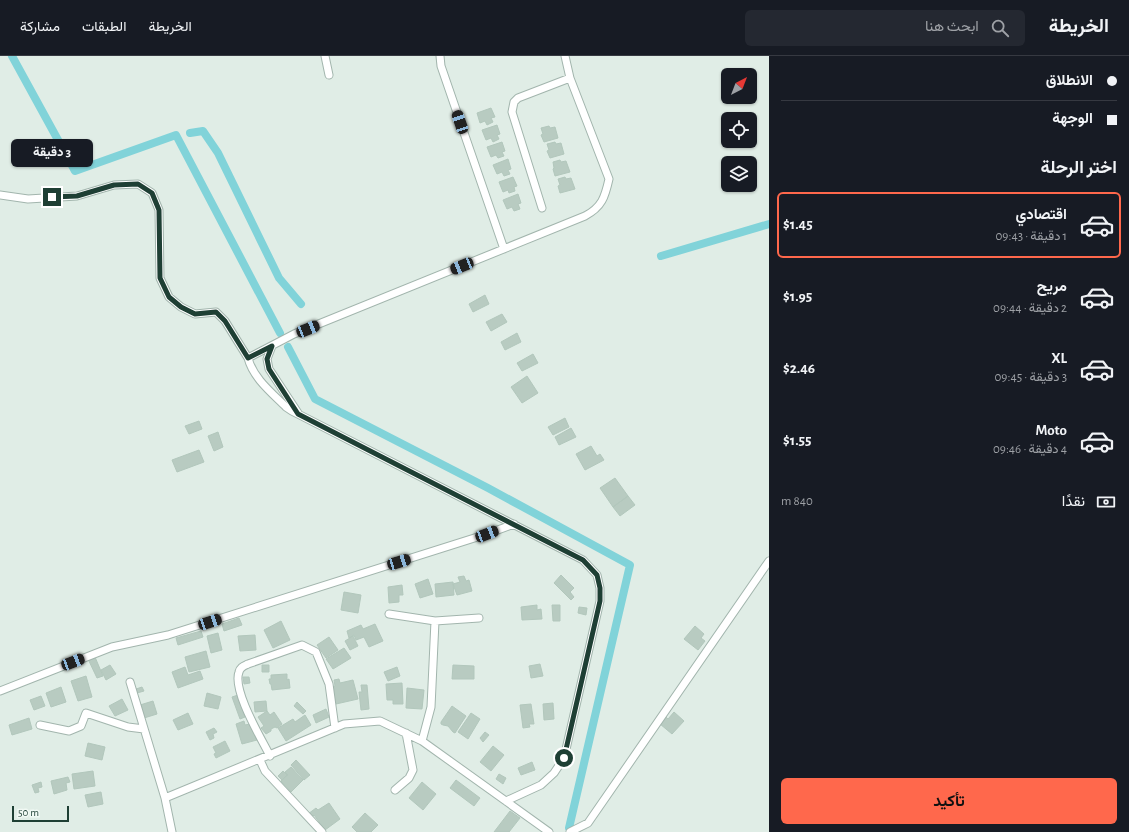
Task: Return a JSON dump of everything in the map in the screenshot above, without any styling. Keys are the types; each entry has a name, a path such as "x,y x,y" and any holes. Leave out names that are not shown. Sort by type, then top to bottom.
{"street":[{"path":"325,56 329,75"},
{"path":"440,56 441,66 504,249"},
{"path":"248,358 294,334 585,216 595,210 602,201 609,179 570,78 564,56"},
{"path":"542,208 512,112 514,102 518,98 570,78"},
{"path":"0,195 28,199 77,196 114,185 138,184 152,193 159,210 160,278 169,297 181,307 195,314 216,312 225,321 248,358 256,375 275,396 292,411 583,560 597,575 600,588 600,601 564,758 554,773 541,785 506,801"},
{"path":"272,346 267,359 269,369 298,414"},
{"path":"0,691 112,647 168,635 487,534 514,524"},
{"path":"570,832 588,824 769,561"},
{"path":"389,614 435,621 479,618"},
{"path":"422,740 431,708 435,621"},
{"path":"270,756 242,699 238,673 241,667 302,645 316,652 329,684 335,728"},
{"path":"130,682 165,798 172,832"},
{"path":"40,725 69,731 81,726 86,713 128,727 144,729"},
{"path":"165,798 270,756 344,724 380,722 422,740 550,832"},
{"path":"395,790 409,778 413,770 406,734"},
{"path":"260,760 265,771 322,832"}],"building":[{"path":"491,108 495,117 491,118 493,122 487,125 485,121 480,123 477,113"},
{"path":"497,125 500,134 497,135 499,139 493,142 491,138 486,140 482,130"},
{"path":"549,126 550,128 555,127 558,138 544,142 541,135 543,134 541,128"},
{"path":"502,142 505,151 502,152 504,156 498,158 496,155 491,157 487,147"},
{"path":"555,142 556,144 561,143 564,154 550,158 547,151 549,150 547,144"},
{"path":"508,159 511,169 508,170 510,174 504,176 502,172 497,174 493,165"},
{"path":"560,160 561,162 566,161 570,172 555,176 553,162"},
{"path":"513,177 517,186 514,187 515,191 509,193 508,190 503,192 499,182"},
{"path":"565,177 566,179 571,178 575,189 560,193 558,179"},
{"path":"518,194 521,203 518,204 520,209 514,211 512,207 507,209 503,200"},
{"path":"485,295 489,304 473,312 469,304"},
{"path":"502,314 507,322 491,331 486,322"},
{"path":"517,333 521,342 505,350 501,342"},
{"path":"533,354 538,363 522,371 517,363"},
{"path":"527,376 538,393 522,403 511,387"},
{"path":"565,418 569,427 553,435 548,427"},
{"path":"199,421 202,429 189,434 185,426"},
{"path":"571,428 576,437 559,445 555,437"},
{"path":"218,432 223,447 214,451 208,436"},
{"path":"591,446 597,456 600,454 604,460 585,470 576,454"},
{"path":"199,450 204,462 177,472 172,460"},
{"path":"615,478 628,496 613,507 600,488"},
{"path":"628,496 635,505 620,516 613,507"},
{"path":"561,575 574,588 570,592 574,597 571,600 554,583"},
{"path":"464,576 466,581 469,580 472,591 457,595 453,584 460,582 458,577"},
{"path":"428,579 433,594 420,598 415,584"},
{"path":"453,582 454,595 436,597 435,584"},
{"path":"402,585 403,595 399,595 399,602 389,603 388,587"},
{"path":"344,592 361,595 358,613 341,610"},
{"path":"537,605 537,610 541,609 542,619 522,620 521,607"},
{"path":"552,605 560,605 560,621 553,621"},
{"path":"579,607 587,608 586,615 578,613"},
{"path":"239,618 242,625 224,631 222,624"},
{"path":"281,621 290,640 273,648 264,630"},
{"path":"375,624 383,641 369,647 364,637 356,640 354,635 349,638 347,631 361,625 363,629"},
{"path":"695,626 704,634 701,638 705,641 698,650 684,639"},
{"path":"201,631 203,637 178,645 176,638"},
{"path":"218,633 222,650 211,653 207,636"},
{"path":"255,635 256,650 240,651 238,636"},
{"path":"353,636 358,646 350,650 345,641"},
{"path":"329,637 338,650 326,658 317,645"},
{"path":"344,648 351,658 333,669 326,659"},
{"path":"206,651 210,667 189,672 185,657"},
{"path":"95,657 103,676 97,678 88,659"},
{"path":"540,664 543,676 531,678 529,666"},
{"path":"110,665 116,674 106,680 101,670"},
{"path":"262,665 269,665 269,672 262,672"},
{"path":"453,665 474,666 474,679 452,679"},
{"path":"185,667 188,675 200,671 203,679 178,688 172,672"},
{"path":"397,667 400,676 388,681 384,672"},
{"path":"287,674 287,680 289,679 290,688 272,690 269,679 271,679 271,675"},
{"path":"86,676 92,697 78,701 71,681"},
{"path":"243,677 249,677 250,683 244,684"},
{"path":"339,679 340,683 353,680 358,699 336,704 332,687 335,686 334,680"},
{"path":"402,683 403,704 393,704 393,700 387,700 386,684"},
{"path":"361,685 367,685 369,709 361,710 359,692 362,692"},
{"path":"61,687 66,702 51,707 46,693"},
{"path":"142,687 144,691 137,693 136,689"},
{"path":"407,688 424,690 422,709 406,708"},
{"path":"207,693 221,697 218,709 204,706"},
{"path":"238,695 245,717 240,719 232,697"},
{"path":"41,696 45,706 34,710 30,700"},
{"path":"122,699 128,710 115,716 109,706"},
{"path":"153,701 157,714 144,718 140,705"},
{"path":"266,701 267,711 255,712 254,702"},
{"path":"297,702 306,711 303,714 294,706"},
{"path":"553,703 554,719 544,720 543,704"},
{"path":"531,704 534,724 529,724 530,727 523,728 520,705"},
{"path":"452,706 466,716 455,733 448,726 441,724"},
{"path":"326,709 329,717 316,723 313,715"},
{"path":"267,711 270,715 274,712 282,724 277,728 275,727 271,729 271,731 266,734 261,728 264,726 258,717"},
{"path":"674,712 684,721 672,734 660,724 666,717 668,719"},
{"path":"188,713 193,724 178,730 173,720"},
{"path":"471,713 480,719 468,739 458,732"},
{"path":"305,715 311,725 286,741 278,728 293,719 295,722"},
{"path":"29,718 32,729 12,735 9,725"},
{"path":"244,721 245,725 250,724 257,740 242,744 236,724"},
{"path":"214,728 217,732 213,734 214,738 210,740 206,732"},
{"path":"485,732 489,735 483,742 480,738"},
{"path":"225,741 230,751 216,758 214,754 216,753 213,747"},
{"path":"88,743 105,747 102,760 85,756"},
{"path":"493,746 504,755 491,771 480,762"},
{"path":"296,760 310,775 304,780 291,765"},
{"path":"532,762 535,770 521,775 518,768"},
{"path":"291,767 303,780 291,792 281,781 288,775 285,772"},
{"path":"93,771 95,786 74,789 72,774"},
{"path":"283,771 287,775 282,780 278,776"},
{"path":"499,774 506,778 503,784 496,779"},
{"path":"68,777 70,782 66,783 67,790 54,794 51,781"},
{"path":"456,780 480,798 474,806 450,788"},
{"path":"41,782 42,787 38,788 39,792 35,793 32,785"},
{"path":"422,782 436,794 423,810 409,798"},
{"path":"101,792 103,804 88,807 85,795"},
{"path":"329,803 340,819 325,830 314,815 311,818 308,814 316,808 318,810"},
{"path":"510,811 520,818 509,832 494,832"},
{"path":"365,813 378,825 371,832 357,832 352,827"}],"waterway":[{"path":"12,56 75,171 176,135 280,333"},
{"path":"190,133 203,131 218,153 279,278 301,304"},
{"path":"661,256 769,224"},
{"path":"288,347 315,399 488,488 630,565 569,828 575,832"}],"route":[{"path":"52,197 77,196 114,185 138,184 152,193 159,210 160,278 169,297 181,307 195,314 216,312 225,321 248,358 272,346 268,354 267,364 298,414 583,560 597,575 600,588 600,601 564,758"}]}
